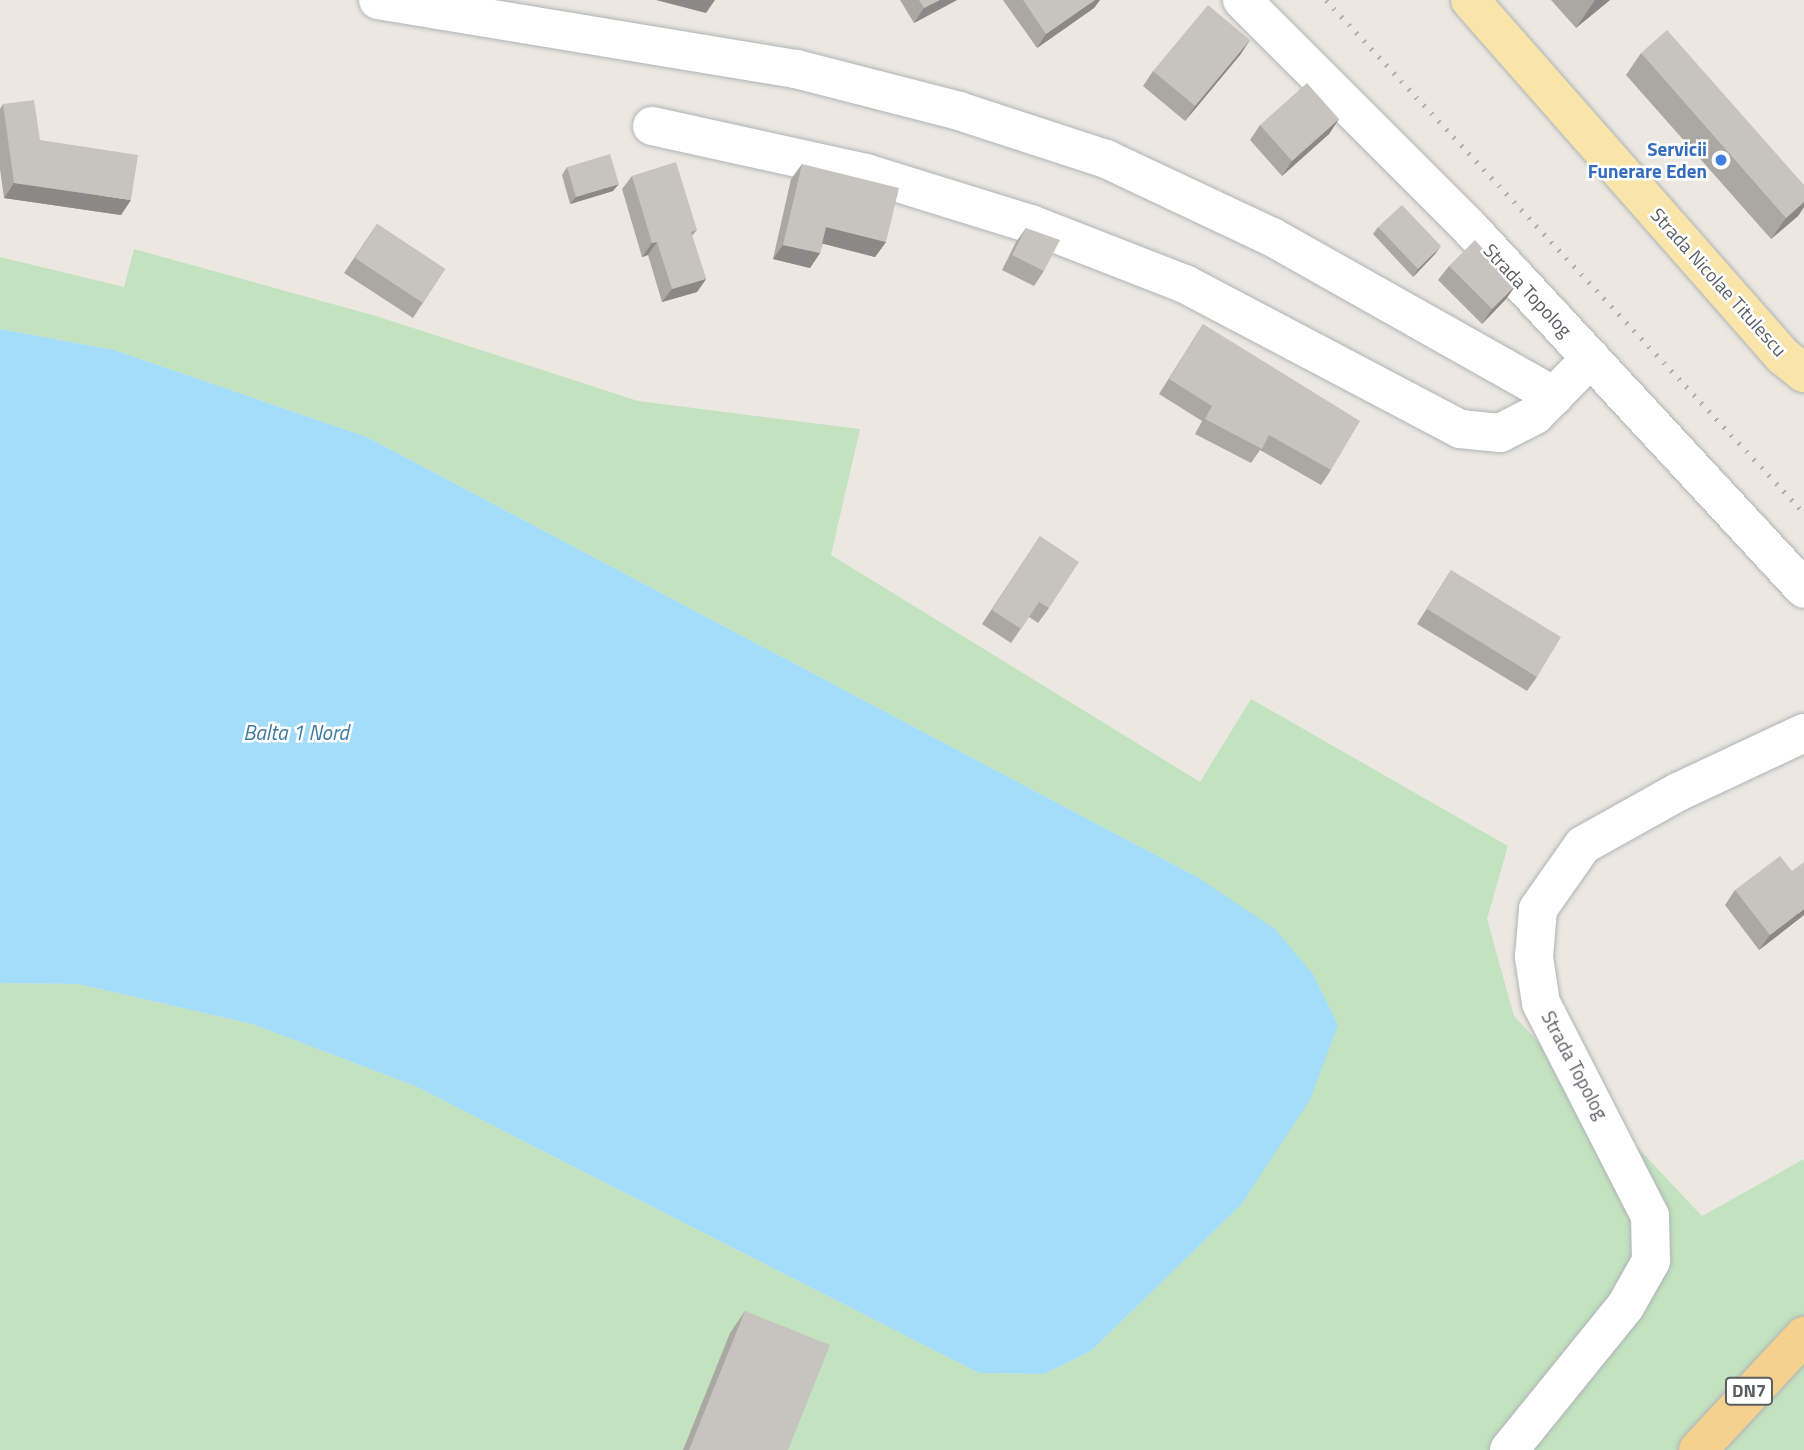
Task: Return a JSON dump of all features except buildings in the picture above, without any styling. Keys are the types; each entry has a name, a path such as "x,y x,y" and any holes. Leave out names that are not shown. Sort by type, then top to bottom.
{"highway":[{"name":"DN7","path":"1698,1450 1767,1371 1804,1336"}],"main road":[{"name":"Strada Nicolae Titulescu","path":"1470,0 1784,357 1804,373"}],"street":[{"path":"378,0 796,69 959,111 1106,159 1272,237 1554,396"},
{"name":"Strada Topolog","path":"1242,0 1469,227 1804,589"},
{"path":"652,126 866,173 1031,224 1185,284 1460,429 1500,433 1535,415 1591,358"},
{"name":"Strada Topolog","path":"1509,1450 1625,1307 1651,1261 1650,1216 1541,1003 1534,957 1538,909 1583,845 1678,792 1804,733"}],"green space":[{"path":"134,249 376,316 638,401 860,429 831,555 1200,782 1251,699 1508,846 1487,919 1514,1016 1702,1216 1804,1159 1804,1450 0,1450 0,983 78,984 252,1024 415,1086 979,1373 1044,1374 1091,1351 1241,1205 1199,878 367,437 114,350 0,329 0,257 124,287"}],"water":[{"name":"Balta 1 Nord","path":"0,329 114,350 367,437 1199,878 1275,929 1313,974 1338,1025 1310,1100 1241,1205 1091,1351 1044,1374 979,1373 415,1086 252,1024 78,984 0,983"}],"railway":[{"path":"1326,0 1804,513"}],"place":[{"name":"Servicii Funerare Eden","path":"1721,160"}]}
